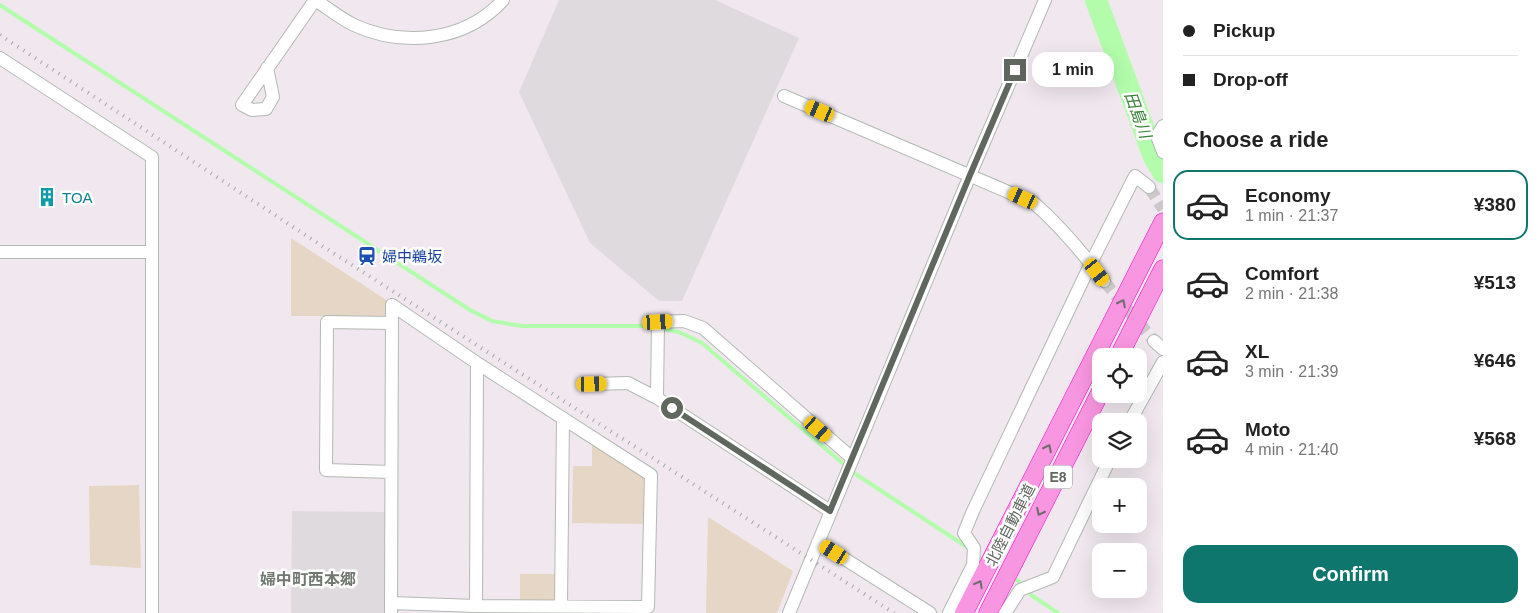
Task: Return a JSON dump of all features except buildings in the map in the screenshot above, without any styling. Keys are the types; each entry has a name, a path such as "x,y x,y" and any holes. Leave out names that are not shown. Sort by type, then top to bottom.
{"highway":[{"name":"北陸自動車道","path":"964,613 1163,222"},
{"path":"1123,348 1163,269"},
{"name":"北陸自動車道","path":"988,613 1095,403"}],"street":[{"path":"267,68 315,0 354,25 387,36 422,39 465,29 492,12 503,0"},
{"path":"788,613 970,175 1045,0"},
{"path":"0,58 152,157 152,613"},
{"path":"784,96 1034,203 1050,217 1091,263 1104,281"},
{"path":"1163,126 1157,136 1163,152"},
{"path":"949,613 973,565 974,548 964,533 972,511 1091,263 1135,176 1149,187"},
{"path":"0,252 152,252"},
{"path":"392,305 477,363 651,475 648,608 597,610 561,606 391,608 392,323 392,305"},
{"path":"657,398 658,322 684,321 703,328 852,458"},
{"path":"391,472 326,470 327,322 392,323"},
{"path":"1134,413 1163,362"},
{"path":"476,606 477,363"},
{"path":"592,384 628,383 657,398 830,511"},
{"path":"561,606 563,418"},
{"path":"1006,613 1020,590 1054,577 1106,468"},
{"path":"818,542 930,613"}],"shaded area":[{"path":"559,0 715,0 799,38 682,301 659,301 590,243 519,92"},
{"path":"291,238 388,301 387,316 291,316"},
{"path":"592,442 642,474 646,484 646,524 572,523 573,466 592,466"},
{"path":"139,485 141,568 90,565 89,486"},
{"path":"292,511 385,512 384,613 291,613"},
{"path":"708,517 793,571 777,613 706,613"},
{"path":"520,574 557,574 558,595 551,602 520,601"}],"waterway":[{"name":"田島川","path":"1096,0 1154,157 1163,172"},
{"path":"0,5 470,310 492,321 522,326 649,326 679,332 702,343 854,473 970,549"},
{"path":"1011,576 1024,585"},
{"path":"1028,590 1031,595 1058,613"}],"tunnel":[{"path":"1149,187 1163,209"},
{"path":"1104,281 1154,341"}],"railway":[{"path":"0,35 313,240 894,613"}],"place":[{"name":"TOA","path":"47,197"},
{"name":"婦中鵜坂","path":"367,256"}],"district":[{"name":"婦中町西本郷","path":"308,579"}],"route":[{"path":"672,408 830,511 1015,70"}]}
